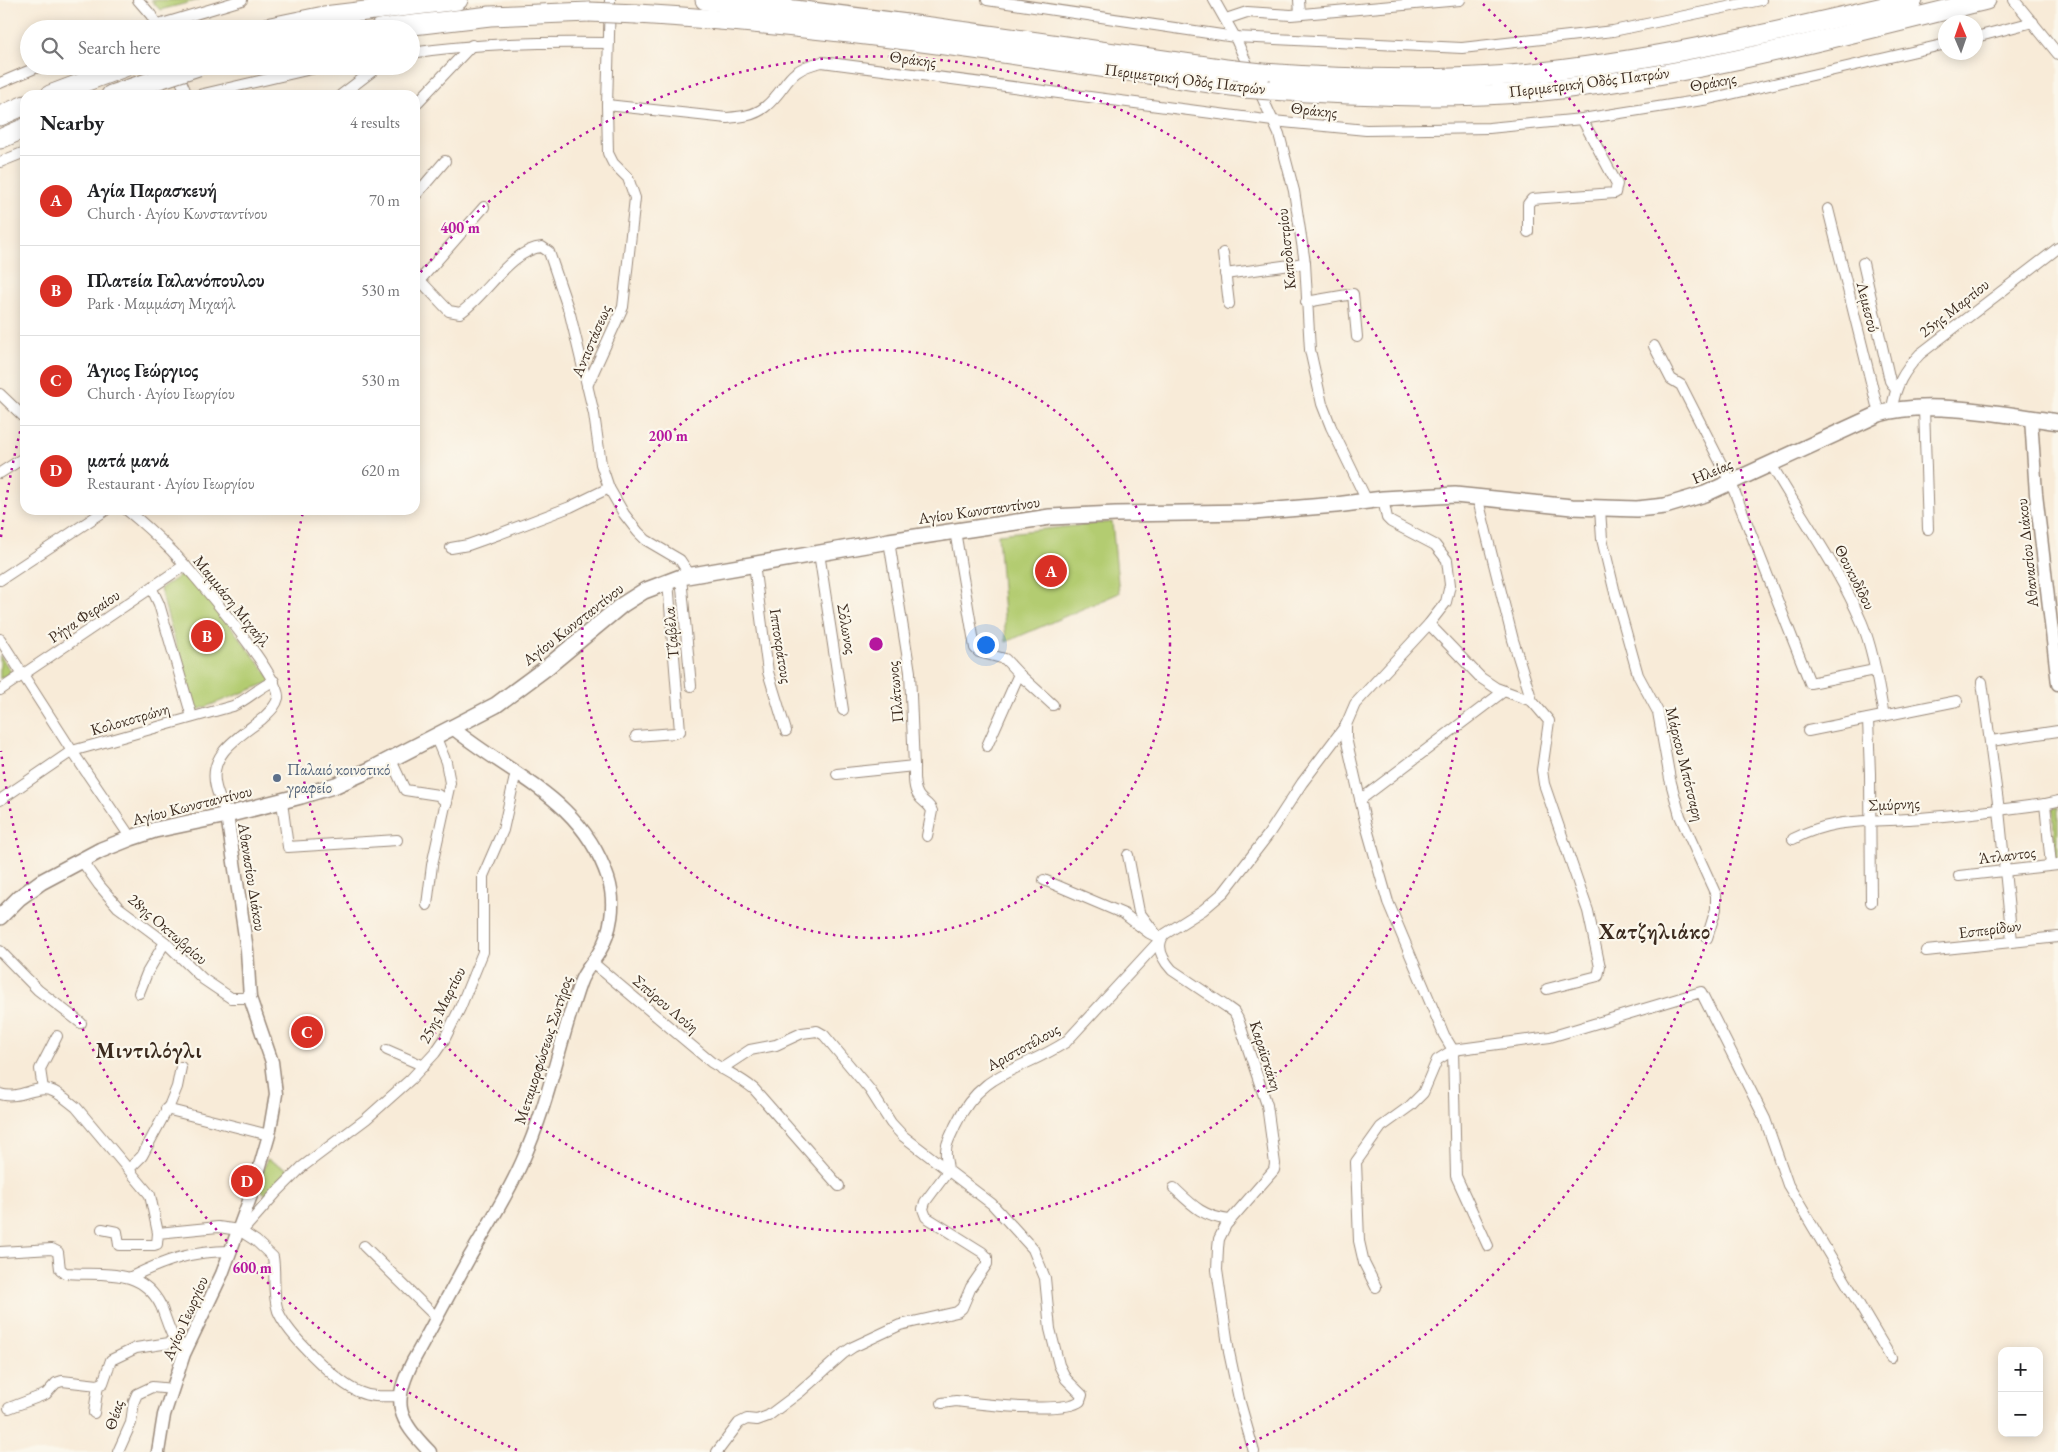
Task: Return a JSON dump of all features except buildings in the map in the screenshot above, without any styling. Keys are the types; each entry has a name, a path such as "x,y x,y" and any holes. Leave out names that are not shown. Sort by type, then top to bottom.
{"highway":[{"path":"305,20 458,0"},
{"name":"Περιμετρική Οδός Πατρών","path":"705,0 821,12 1234,70 1266,81 1433,96 1541,91 1596,84 1734,60 1986,0"},
{"name":"Περιμετρική Οδός Πατρών","path":"420,24 490,16 589,12 760,23 897,39 1244,88 1266,81 1314,77 1474,77 1541,72 1654,56 1815,23 1913,0"},
{"path":"63,90 103,75"},
{"path":"126,90 171,75"},
{"path":"0,116 20,107"},
{"path":"0,139 20,130"}],"main road":[{"name":"Ηλείας","path":"1367,501 1440,496 1476,496 1600,509 1636,509 1665,506 1689,500 1731,483 1886,412 1924,408 1978,411 2058,422"},
{"name":"Αγίου Κωνσταντίνου","path":"0,918 19,898 40,882 131,838 155,830 282,802 342,783 436,738 496,705 521,688 622,605 644,591 680,578 889,541 1068,516 1253,512 1367,501"}],"street":[{"path":"138,0 153,20"},
{"path":"180,20 242,0"},
{"name":"Αντιστάσεως","path":"610,0 607,105 608,152 613,163 628,178 635,198 623,308 587,386 594,414 601,464 609,488 624,514 638,532 646,540 680,560 680,578"},
{"path":"987,0 1235,37 1462,48 1613,30 1761,0"},
{"name":"Καποδιστρίου","path":"1214,0 1235,37 1273,121 1287,159 1305,263 1310,350 1322,404 1331,428 1367,501"},
{"path":"1299,0 1300,14"},
{"path":"1226,19 1247,12 1283,15 1459,0"},
{"path":"2014,0 2058,54"},
{"path":"1983,35 2033,22"},
{"path":"420,52 472,45 533,42 609,43"},
{"path":"420,99 472,45"},
{"name":"Θράκης","path":"607,105 728,118 746,116 764,107 794,73 804,66 822,62 1273,121 1366,130 1489,128 1582,119 1710,99 1938,46"},
{"path":"0,83 20,74"},
{"path":"178,75 185,90"},
{"path":"221,90 285,75"},
{"path":"348,90 367,75"},
{"path":"1528,232 1528,204 1532,199 1616,193 1616,184 1582,119"},
{"path":"0,162 20,154"},
{"path":"420,190 445,162"},
{"path":"420,276 484,208"},
{"name":"Λεμεσού","path":"1828,208 1886,412"},
{"path":"420,280 449,311 460,312 496,276 526,253 537,248 546,249 552,258 570,314 587,386"},
{"name":"25ης Μαρτίου","path":"1886,412 1907,368 1920,354 2058,248"},
{"path":"1223,253 1229,304"},
{"path":"1225,274 1305,263"},
{"path":"1864,263 1890,381 1896,390"},
{"path":"1306,302 1353,294 1357,337"},
{"path":"1654,346 1671,378 1680,385 1731,483 1810,683 1875,670"},
{"path":"0,394 20,413"},
{"path":"1924,408 1928,529"},
{"name":"Αθανασίου Διάκου","path":"2031,418 2036,494 2057,661 2058,684"},
{"path":"0,473 20,460"},
{"name":"Θουκυδίδου","path":"1771,464 1798,511 1830,557 1862,624 1875,670 1884,716"},
{"path":"451,548 468,545 499,534 570,507 609,488"},
{"path":"1476,496 1513,640 1532,701 1549,721 1542,770 1544,784 1588,911 1600,967 1598,976 1547,989"},
{"path":"1161,939 1180,924 1213,903 1224,892 1268,835 1302,783 1346,726 1355,704 1429,624 1446,602 1450,585 1447,560 1434,544 1391,522 1387,518 1383,499"},
{"name":"Μάρκου Μπότσαρη","path":"1600,509 1602,540 1614,589 1638,675 1658,712 1680,816 1716,895 1716,909 1707,938"},
{"path":"0,580 98,515"},
{"name":"Μαμμάση Μιχαήλ","path":"133,515 159,538 185,565 240,633 274,681"},
{"path":"955,531 975,648 979,652 1005,660 1052,704"},
{"name":"Πλάτωνος","path":"889,541 910,672 914,781 917,795 928,804 932,811 927,836"},
{"name":"Σόλωνος","path":"818,553 843,710"},
{"name":"Ιπποκράτους","path":"754,564 768,672 786,731"},
{"name":"Ρήγα Φεραίου","path":"0,690 185,565"},
{"path":"636,736 680,731 680,578"},
{"name":"Τζαβέλα","path":"680,578 692,686"},
{"path":"152,589 159,604 192,717"},
{"path":"1429,624 1481,678 1504,691 1532,701"},
{"path":"0,639 131,838"},
{"path":"987,746 1019,674"},
{"name":"Αθανασίου Διάκου","path":"250,998 247,950 227,815 216,787 217,762 237,736 259,721 274,707 279,694 274,681"},
{"name":"Κολοκοτρώνη","path":"0,800 72,751 243,702 261,687 274,681"},
{"path":"1982,682 1999,810 2012,941"},
{"path":"1360,800 1504,691"},
{"path":"1808,731 1957,701"},
{"path":"1868,719 1871,902"},
{"path":"1346,726 1348,751 1388,902 1444,1035 1453,1050 1456,1176 1488,1246"},
{"name":"Μεταμορφώσεως Σωτήρος","path":"401,1396 409,1371 522,1164 551,1086 581,978 602,948 611,919 612,899 608,878 588,837 572,816 564,807 454,728"},
{"path":"1991,741 2058,731"},
{"path":"427,904 428,884 437,837 450,793 450,772 436,738"},
{"path":"391,760 405,790 438,795 447,803"},
{"path":"837,774 914,766"},
{"name":"25ης Μαρτίου","path":"239,1230 245,1228 302,1167 366,1119 424,1066 444,1040 481,959 485,940 482,908 483,876 505,824 516,772"},
{"name":"Σμύρνης","path":"1793,839 1821,826 1870,820 1908,819 1999,810 2058,801"},
{"path":"282,802 288,847 396,840"},
{"path":"2045,804 2054,865"},
{"path":"1128,855 1139,912 1161,939"},
{"name":"28ης Οκτωβρίου","path":"82,861 98,885 118,907 165,942 203,980 231,998 250,998"},
{"name":"Άτλαντος","path":"1959,876 2054,865"},
{"path":"1044,880 1124,914 1149,933 1161,939"},
{"name":"Εσπερίδων","path":"1926,952 2058,937"},
{"name":"Αριστοτέλους","path":"948,1170 947,1144 960,1116 975,1094 986,1084 1055,1050 1066,1042 1161,939"},
{"name":"Καραϊσκάκη","path":"1161,939 1160,948 1162,956 1172,970 1234,1012 1242,1028 1267,1105 1275,1164 1274,1170 1229,1220 1219,1239 1217,1270 1234,1378 1254,1452"},
{"path":"139,994 147,973 165,942"},
{"path":"0,951 38,990 81,1023"},
{"name":"Σπύρου Λούη","path":"592,962 721,1068 745,1081 754,1089 839,1186"},
{"path":"1376,1286 1364,1263 1359,1241 1356,1162 1381,1127 1423,1094 1437,1060 1453,1050 1550,1037 1701,992 1765,1119 1788,1185 1891,1358"},
{"name":"Αγίου Γεωργίου","path":"158,1452 164,1415 173,1389 181,1344 222,1274 239,1230 269,1135 275,1108 276,1081 267,1044 250,998"},
{"path":"721,1068 750,1050 776,1044 802,1033 817,1031 824,1035 870,1090 897,1130 992,1204 1033,1249 1045,1278 1050,1330 1059,1365 1066,1378 1082,1395 1080,1401 1068,1406 1016,1406 956,1401 942,1403"},
{"path":"43,1089 40,1069 57,1036"},
{"path":"387,1050 424,1066"},
{"path":"129,1169 142,1156 177,1086 181,1068"},
{"path":"0,1094 19,1096 43,1089 64,1097 76,1107 150,1196 158,1233 157,1244 119,1245 117,1232 102,1230"},
{"path":"166,1109 269,1135"},
{"path":"717,1452 739,1423 747,1419 757,1420 768,1416 800,1392 853,1347 900,1325 958,1312 962,1308 971,1288 987,1264 987,1257 926,1217 923,1209 925,1202 948,1170"},
{"path":"1174,1188 1197,1210 1218,1219 1229,1220"},
{"path":"158,1233 226,1227 239,1230 256,1241 273,1258 274,1297 279,1312 293,1335 347,1387 361,1393 378,1396 401,1396 404,1422 430,1452"},
{"path":"364,1246 437,1318"},
{"path":"0,1252 52,1249 58,1252 60,1269 65,1273 131,1277 147,1288 157,1299 181,1344 136,1348 111,1360 103,1383 98,1385 62,1381 56,1383 46,1394 9,1408"},
{"path":"131,1277 154,1266 190,1254 231,1251"},
{"path":"94,1413 98,1385"},
{"name":"Θέας","path":"118,1452 131,1423 134,1401 138,1394 152,1387 173,1389"}],"green space":[{"path":"151,0 199,0 160,10"},
{"path":"1112,522 1119,593 1006,642 998,534"},
{"path":"185,572 221,614 273,681 195,711 160,589"},
{"path":"0,655 11,672 0,679"},
{"path":"2058,807 2058,857 2055,858 2053,808"},
{"path":"267,1159 293,1172 269,1197 258,1188"}],"place":[{"name":"Αγία Παρασκευή","path":"1051,571"},
{"name":"Πλατεία Γαλανόπουλου","path":"207,636"},
{"name":"Παλαιό κοινοτικό γραφείο","path":"277,778"},
{"name":"Άγιος Γεώργιος","path":"307,1032"},
{"name":"ματά μανά","path":"247,1181"}],"district":[{"name":"Χατζηλιάκο","path":"1655,931"},
{"name":"Μιντιλόγλι","path":"149,1050"}]}
